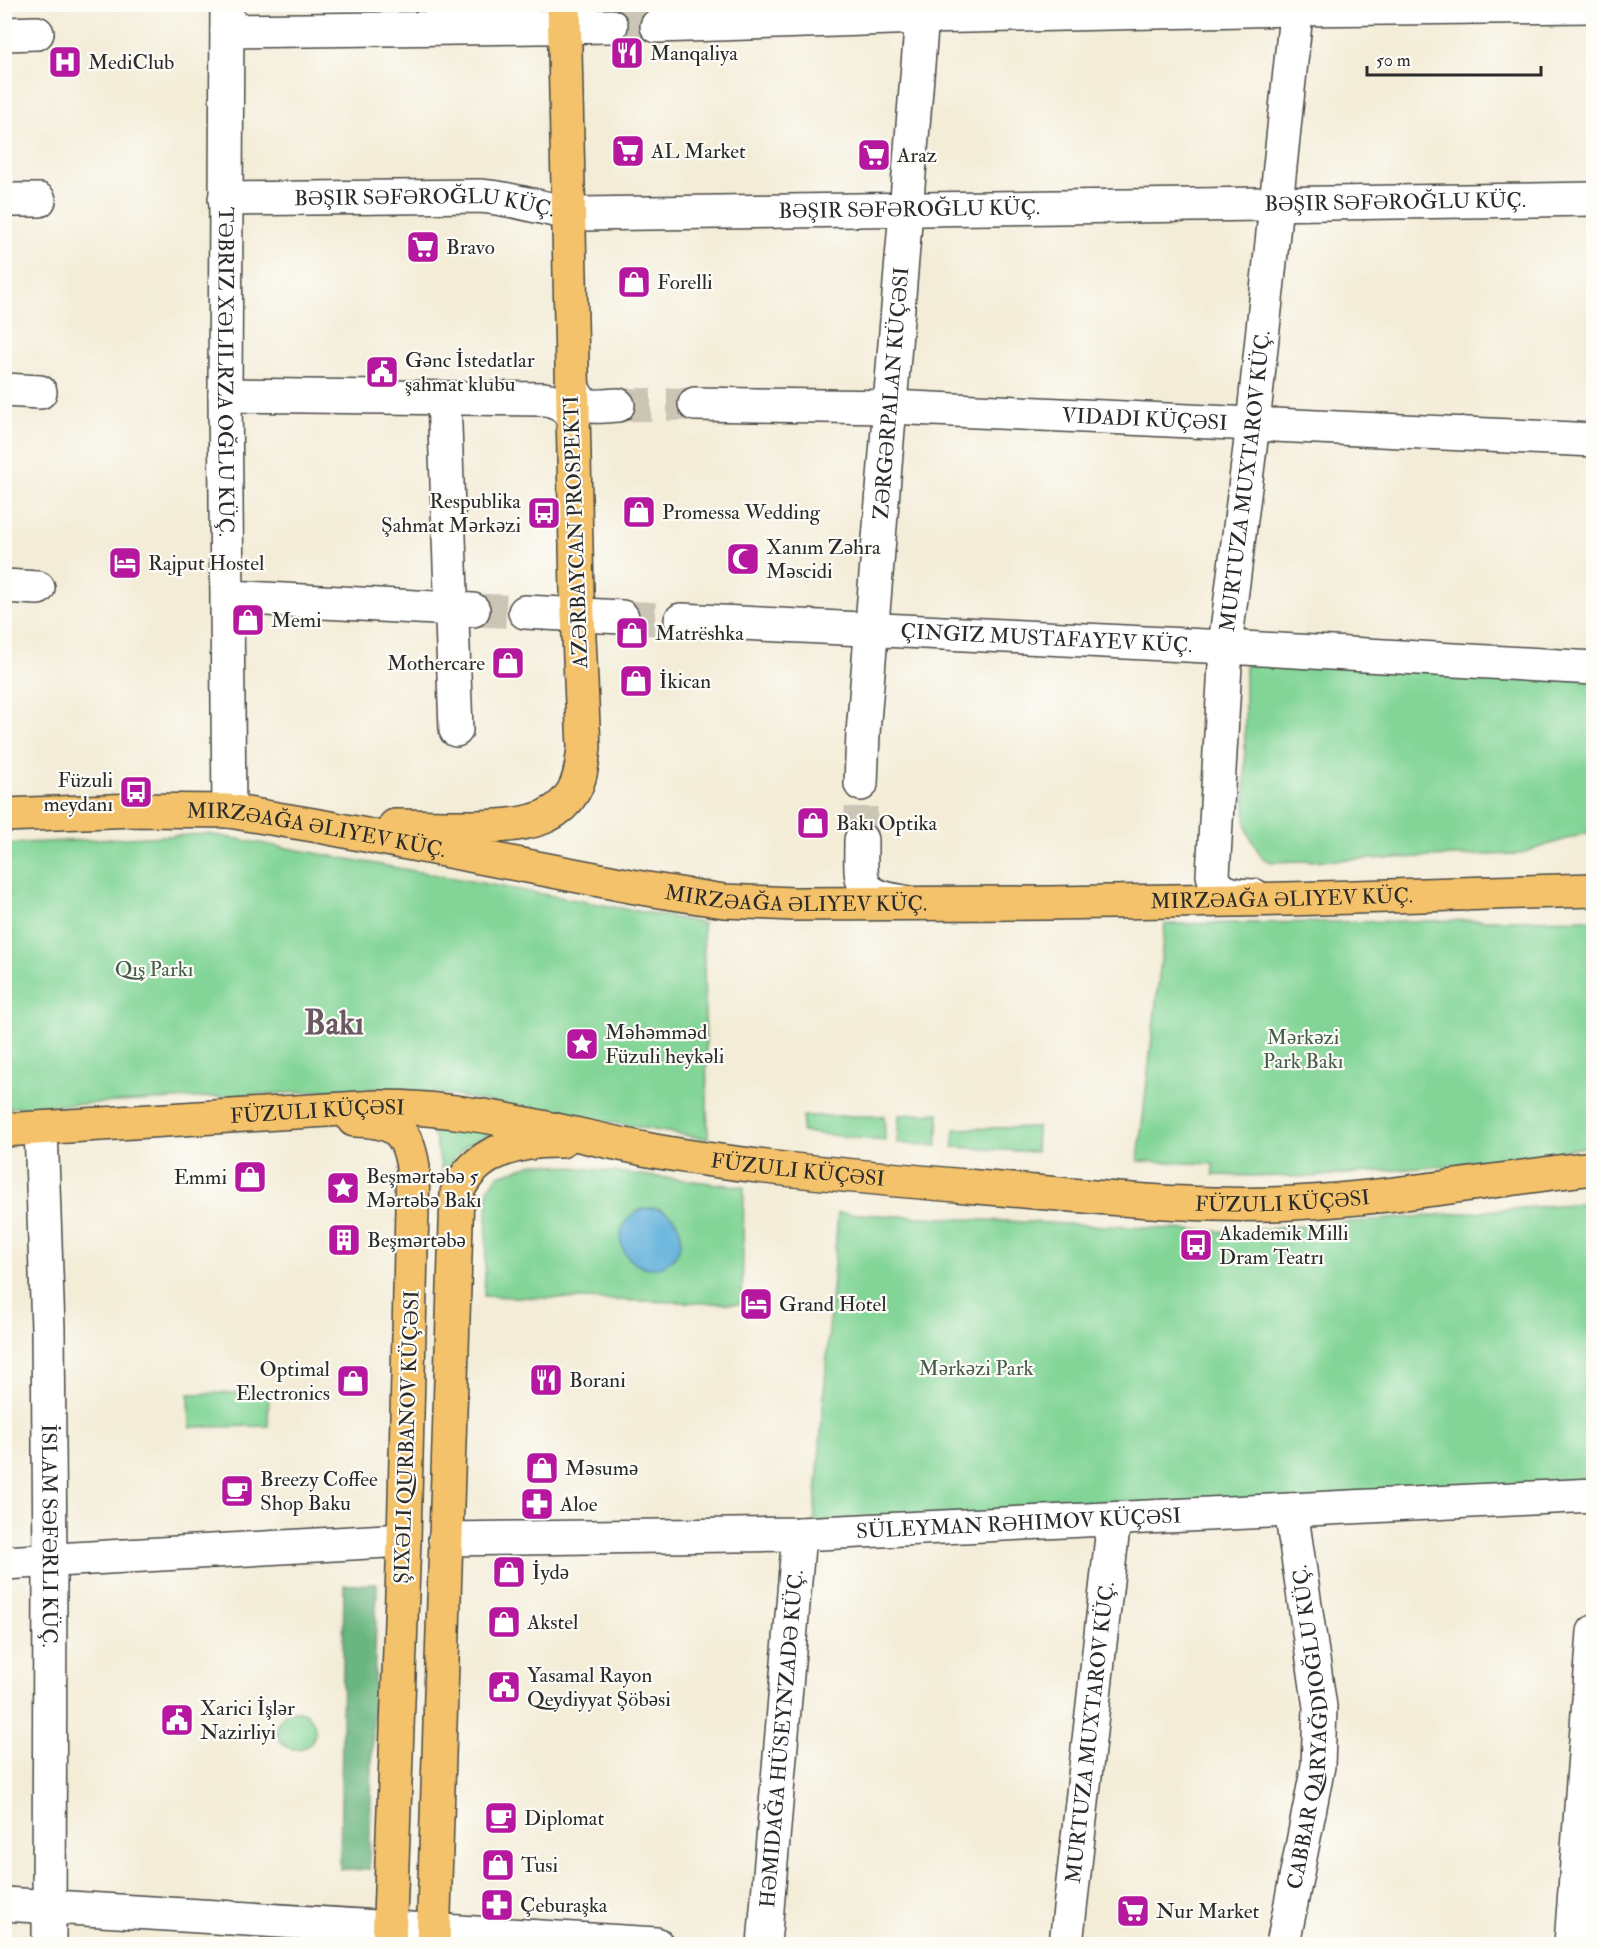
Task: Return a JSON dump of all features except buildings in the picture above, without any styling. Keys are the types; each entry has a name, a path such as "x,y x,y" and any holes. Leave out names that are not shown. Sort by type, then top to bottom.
{"main road":[{"name":"AZƏRBAYCAN PROSPEKTI","path":"319,826 512,824 545,817 559,808 574,792 581,772 583,756 564,15"},
{"name":"MIRZƏAĞA ƏLIYEV KÜÇ.","path":"15,813 136,810 229,811 641,888 704,898 764,903 918,904 1287,899 1593,890"},
{"name":"FÜZULI KÜÇƏSI","path":"4,1130 408,1107 500,1118 644,1149 766,1167 1101,1198 1211,1204 1291,1204 1355,1199 1593,1168"},
{"path":"204,1118 374,1122 401,1132 408,1144 413,1167 414,1188 389,1936"},
{"path":"433,1937 457,1193 470,1171 489,1156 525,1142 567,1141 644,1149"}],"street":[{"path":"657,26 922,11 1593,6"},
{"name":"MURTUZA MUXTAROV KÜÇ.","path":"1287,899 1227,893 1219,889 1213,875 1226,647 1253,424 1297,7"},
{"name":"ZƏRGƏRPALAN KÜÇƏSI","path":"861,784 922,11"},
{"path":"226,18 564,15 611,26"},
{"name":"TƏBRIZ XƏLILRZA OĞLU KÜÇ.","path":"226,18 225,395 229,811"},
{"path":"4,34 37,33"},
{"name":"BƏŞIR SƏFƏROĞLU KÜÇ.","path":"225,199 480,196 504,198 568,213 609,214 1593,200"},
{"path":"4,200 39,200"},
{"path":"572,384 576,397 583,404 618,405"},
{"path":"4,390 40,392"},
{"path":"225,395 552,400 566,407 573,418"},
{"path":"444,399 463,609 456,730"},
{"name":"VIDADI KÜÇƏSI","path":"695,404 890,407 1593,440"},
{"path":"4,586 38,588"},
{"path":"228,597 463,609"},
{"path":"525,612 622,617"},
{"name":"ÇINGIZ MUSTAFAYEV KÜÇ.","path":"681,620 1593,668"},
{"path":"861,840 861,881 865,888 875,895 918,904"},
{"name":"İSLAM SƏFƏRLI KÜÇ.","path":"41,1128 48,1329 50,1944"},
{"name":"SÜLEYMAN RƏHIMOV KÜÇƏSI","path":"445,1539 799,1534 1593,1495"},
{"path":"1283,1944 1318,1766 1320,1707 1291,1510"},
{"name":"MURTUZA MUXTAROV KÜÇ.","path":"1066,1944 1114,1519"},
{"name":"HƏMIDAĞA HÜSEYNZADƏ KÜÇ.","path":"764,1944 799,1534"},
{"path":"4,1563 404,1539"},
{"path":"1571,1944 1593,1632"},
{"path":"4,1904 50,1906 389,1936 656,1944"}],"green space":[{"path":"1245,655 1593,675 1593,831 1518,854 1272,862 1262,858 1249,835 1245,819"},
{"name":"Qış Parkı","path":"209,834 703,923 708,1139 439,1093 379,1088 5,1108 4,844"},
{"name":"Mərkəzi Park Bakı","path":"1593,919 1593,1146 1448,1166 1306,1177 1213,1175 1213,1164 1138,1161 1165,924"},
{"path":"939,1113 937,1146 897,1143 899,1115"},
{"path":"405,1114 509,1130 486,1136 461,1150 444,1179 435,1138 428,1127"},
{"path":"803,1116 884,1116 885,1141 802,1132"},
{"path":"1037,1127 1036,1152 953,1147 955,1129"},
{"path":"537,1163 744,1187 742,1304 484,1296 488,1189 499,1175"},
{"name":"Mərkəzi Park","path":"1593,1202 1593,1488 814,1524 838,1213 1232,1232"},
{"path":"269,1392 268,1426 190,1427 189,1394"},
{"path":"377,1584 369,1870 340,1869 344,1585"},
{"path":"296,1711 309,1717 315,1730 309,1743 296,1749 283,1743 277,1730 283,1717"}],"water":[{"path":"645,1208 657,1208 668,1213 676,1221 681,1238 679,1250 668,1263 657,1268 645,1268 634,1263 626,1255 621,1244 621,1232 626,1221 634,1213"}],"tunnel":[{"path":"611,26 657,26"},
{"path":"618,405 695,404"},
{"path":"473,610 525,612"},
{"path":"622,617 681,620"},
{"path":"861,784 861,840"}],"place":[{"name":"Manqaliya","path":"627,53"},
{"name":"MediClub","path":"65,62"},
{"name":"AL Market","path":"628,151"},
{"name":"Araz","path":"874,155"},
{"name":"Bravo","path":"423,247"},
{"name":"Forelli","path":"634,282"},
{"name":"Gənc İstedatlar şahmat klubu","path":"382,372"},
{"name":"Promessa Wedding","path":"639,512"},
{"name":"Respublika Şahmat Mərkəzi","path":"544,513"},
{"name":"Xanım Zəhra Məscidi","path":"743,559"},
{"name":"Rajput Hostel","path":"125,563"},
{"name":"Memi","path":"248,620"},
{"name":"Matrëshka","path":"632,633"},
{"name":"Mothercare","path":"508,663"},
{"name":"İkican","path":"636,681"},
{"name":"Füzuli meydanı","path":"136,792"},
{"name":"Bakı Optika","path":"813,823"},
{"name":"Məhəmməd Füzuli heykəli","path":"582,1044"},
{"name":"Emmi","path":"250,1177"},
{"name":"Beşmərtəbə 5 Mərtəbə Bakı","path":"343,1188"},
{"name":"Beşmərtəbə","path":"344,1240"},
{"name":"Akademik Milli Dram Teatrı","path":"1196,1245"},
{"name":"Grand Hotel","path":"756,1304"},
{"name":"Borani","path":"546,1380"},
{"name":"Optimal Electronics","path":"353,1381"},
{"name":"Məsumə","path":"542,1468"},
{"name":"Breezy Coffee Shop Baku","path":"237,1491"},
{"name":"Aloe","path":"537,1504"},
{"name":"İydə","path":"509,1572"},
{"name":"Akstel","path":"504,1622"},
{"name":"Yasamal Rayon Qeydiyyat Şöbəsi","path":"504,1687"},
{"name":"Xarici İşlər Nazirliyi","path":"177,1720"},
{"name":"Diplomat","path":"501,1818"},
{"name":"Tusi","path":"498,1865"},
{"name":"Çeburaşka","path":"497,1905"},
{"name":"Nur Market","path":"1133,1911"}],"district":[{"name":"Bakı","path":"334,1023"}]}
